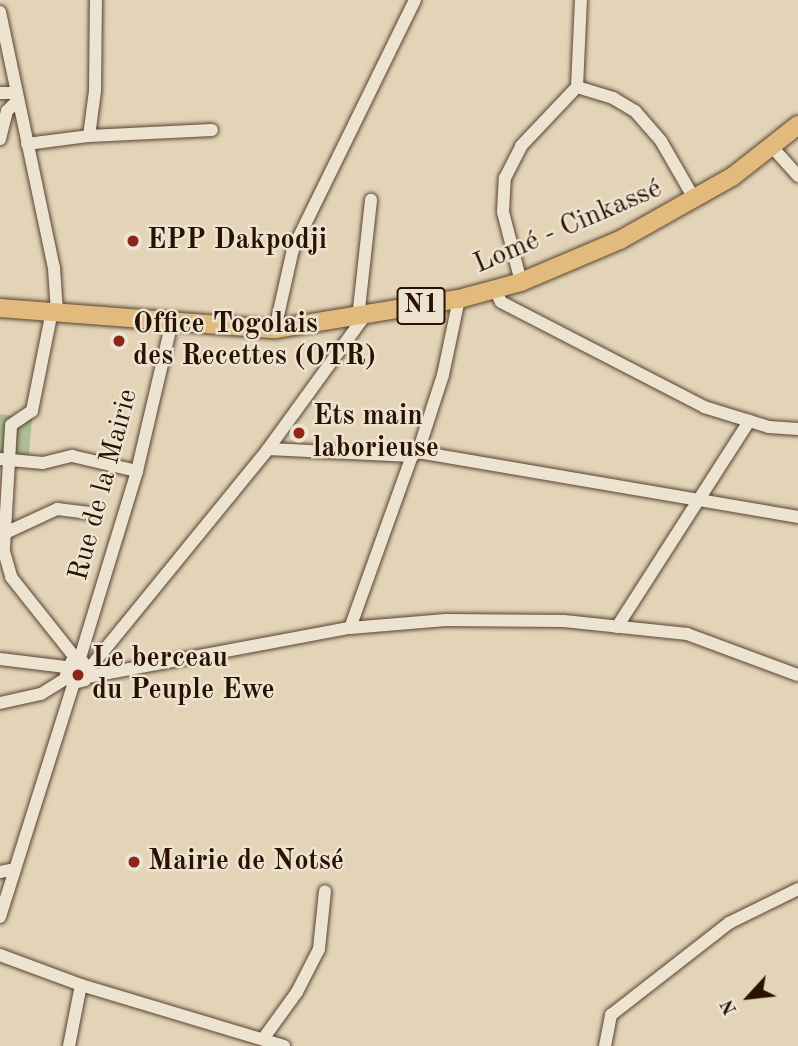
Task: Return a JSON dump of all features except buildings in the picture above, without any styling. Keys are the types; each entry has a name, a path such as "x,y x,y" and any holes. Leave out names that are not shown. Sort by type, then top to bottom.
{"highway":[{"name":"Lomé - Cinkassé","path":"0,308 275,329 459,299 521,282 620,240 695,200 773,148 798,125"}],"street":[{"path":"89,136 95,91 96,0"},
{"path":"275,329 293,249 415,0"},
{"path":"521,282 503,212 505,178 521,146 577,87 581,0"},
{"path":"0,12 54,268 54,311 32,411 11,425 4,459 2,540 11,577 77,671"},
{"path":"577,87 613,98 635,111 661,141 695,200"},
{"path":"0,93 17,96"},
{"path":"0,139 7,111 17,96"},
{"path":"27,144 89,136 212,130"},
{"path":"773,148 798,176"},
{"path":"0,703 41,694 77,671 268,449 361,317 370,200"},
{"path":"495,290 501,302 704,407 749,421 798,429"},
{"path":"350,628 443,375 459,299"},
{"name":"Rue de la Mairie","path":"0,917 137,471 172,322"},
{"path":"617,627 695,499 749,421"},
{"path":"268,449 415,454 798,517"},
{"path":"4,459 43,463 72,456 137,471"},
{"path":"2,540 57,509 88,513"},
{"path":"0,659 77,671 350,628 446,620 564,621 687,634 798,675"},
{"path":"0,872 15,869"},
{"path":"605,1046 611,1015 729,923 798,889"},
{"path":"263,1039 297,992 319,948 325,891"},
{"path":"0,955 81,985 284,1046"},
{"path":"69,1046 81,985"}],"green space":[{"path":"0,414 32,419 28,463 0,459"}],"place":[{"name":"EPP Dakpodji","path":"133,241"},
{"name":"Office Togolais des Recettes (OTR)","path":"119,341"},
{"name":"Ets main laborieuse","path":"299,433"},
{"name":"Le berceau du Peuple Ewe","path":"78,675"},
{"name":"Mairie de Notsé","path":"134,862"}]}
